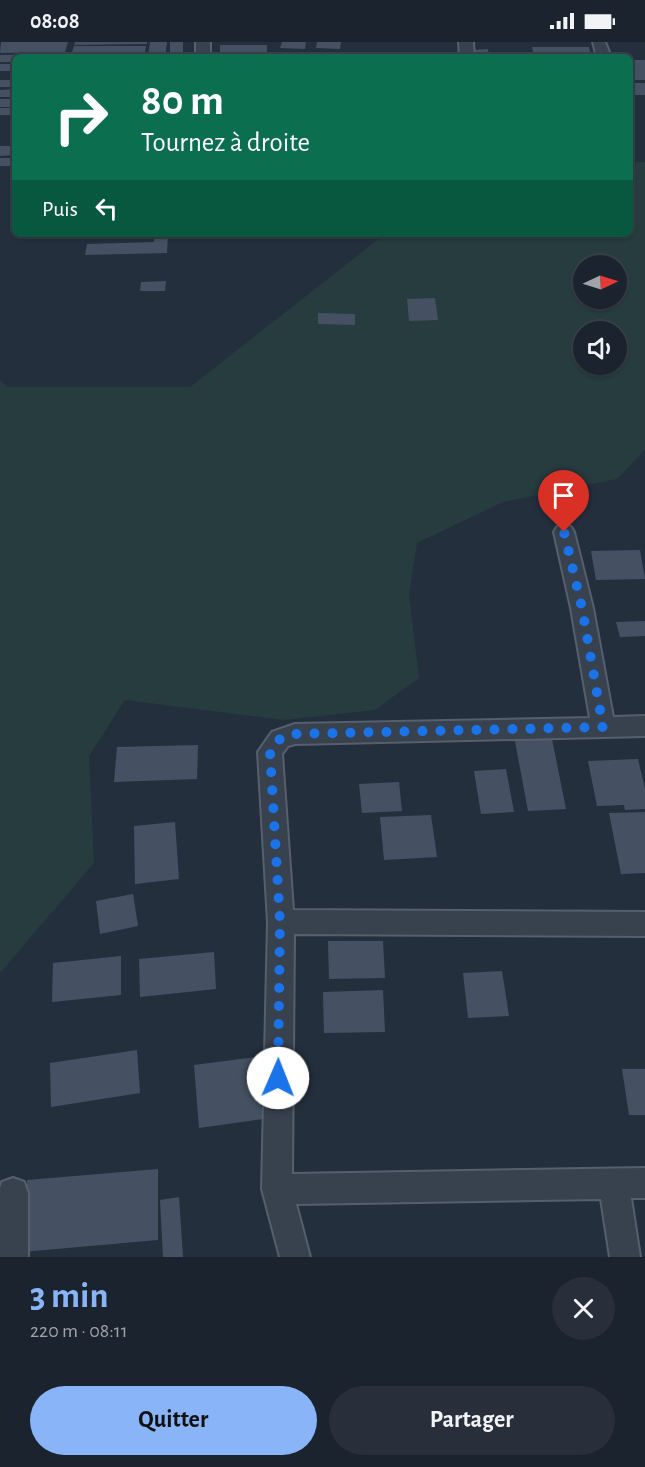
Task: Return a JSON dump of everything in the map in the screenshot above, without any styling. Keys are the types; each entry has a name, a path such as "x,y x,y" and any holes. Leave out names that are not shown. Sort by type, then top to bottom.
{"street":[{"path":"564,532 582,608 603,727"},
{"path":"295,1257 277,1189 280,922 270,752 280,739 295,734 645,726"},
{"path":"280,922 645,924"},
{"path":"614,1184 625,1257"},
{"path":"277,1189 645,1184"},
{"path":"13,1193 13,1257"}],"green space":[{"path":"633,162 645,162 645,450 617,479 503,502 417,543 409,594 419,678 375,710 285,720 125,700 89,756 94,863 0,973 0,380 7,387 190,387 381,237 633,237"}],"building":[{"path":"1,42 68,42 65,52 0,53"},
{"path":"75,42 147,42 147,44 74,45"},
{"path":"150,42 167,42 165,54 148,54"},
{"path":"170,42 183,42 183,54 170,54"},
{"path":"282,42 306,42 305,49 280,48"},
{"path":"317,42 341,42 340,49 316,48"},
{"path":"220,45 267,45 267,54 220,54"},
{"path":"74,46 146,46 145,52 72,52"},
{"path":"532,47 589,47 591,54 534,54"},
{"path":"488,49 489,54 474,54 473,50"},
{"path":"0,55 12,55 12,62 0,62"},
{"path":"633,60 645,60 645,80 633,80"},
{"path":"0,64 12,64 12,71 0,71"},
{"path":"0,80 12,80 12,87 0,87"},
{"path":"633,83 645,83 645,95 633,95"},
{"path":"12,89 12,97 0,97 0,90"},
{"path":"0,99 12,99 12,107 0,107"},
{"path":"0,108 12,108 12,115 0,115"},
{"path":"0,146 12,146 12,155 0,156"},
{"path":"0,158 12,158 12,166 0,166"},
{"path":"154,237 168,237 167,253 85,255 87,244 154,242"},
{"path":"166,281 165,291 140,291 141,282"},
{"path":"435,298 438,320 409,321 407,299"},
{"path":"318,313 355,314 355,325 318,324"},
{"path":"640,550 645,579 596,580 591,551"},
{"path":"645,621 645,636 620,637 616,622"},
{"path":"551,734 566,809 528,811 514,736"},
{"path":"198,745 197,779 114,782 117,747"},
{"path":"638,759 645,789 645,809 625,810 624,805 597,806 588,761"},
{"path":"506,769 514,812 481,814 474,771"},
{"path":"399,782 402,811 362,813 359,784"},
{"path":"645,812 645,873 621,874 609,813"},
{"path":"431,815 437,857 384,860 380,817"},
{"path":"175,822 179,879 135,884 134,826"},
{"path":"133,894 138,926 100,934 96,901"},
{"path":"328,941 383,941 385,978 329,979"},
{"path":"214,952 216,989 140,997 139,959"},
{"path":"121,956 121,995 52,1002 53,963"},
{"path":"502,971 509,1016 468,1018 463,973"},
{"path":"383,990 385,1032 324,1033 323,992"},
{"path":"137,1050 140,1093 51,1107 50,1063"},
{"path":"256,1057 263,1119 199,1128 194,1065"},
{"path":"622,1069 645,1069 645,1115 629,1115"},
{"path":"158,1169 158,1240 22,1252 27,1180"},
{"path":"179,1197 183,1257 163,1257 160,1200"}],"route":[{"path":"278,1078 280,922 270,752 280,739 295,734 603,727 582,608 564,532"}]}
